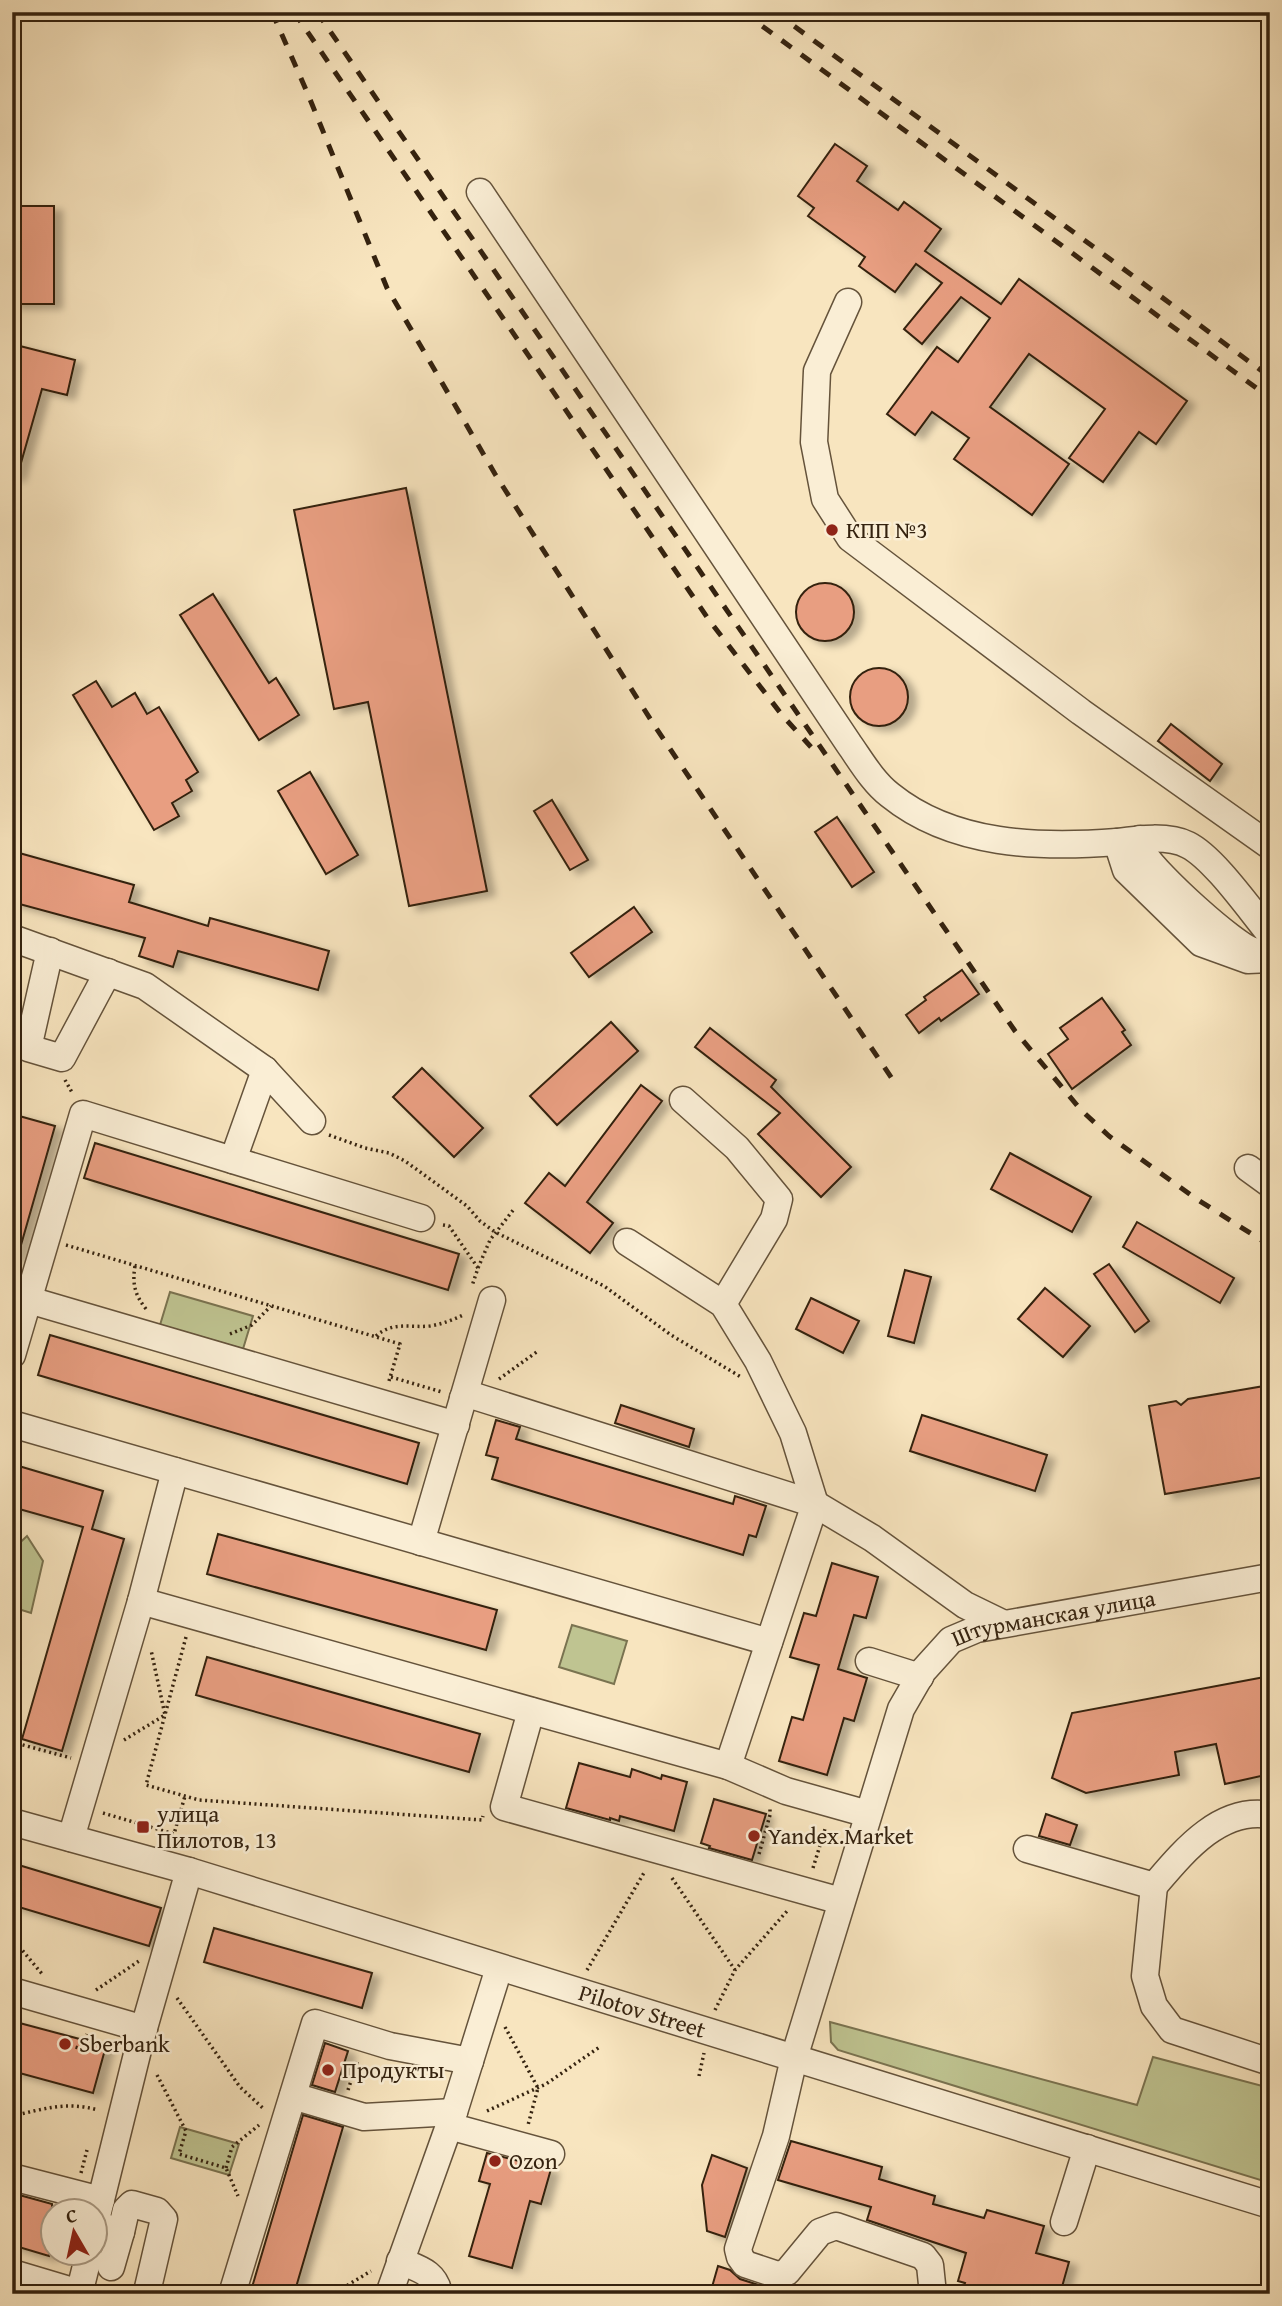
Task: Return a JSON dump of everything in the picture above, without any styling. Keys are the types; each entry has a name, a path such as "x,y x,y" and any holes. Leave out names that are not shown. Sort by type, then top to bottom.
{"street":[{"path":"480,192 834,721 872,776 888,794 946,828 980,836 1034,844 1176,841 1189,845 1217,870 1270,934"},
{"path":"848,302 817,371 814,442 825,499 842,528 860,547 1081,712 1270,846"},
{"path":"1128,841 1126,870 1201,943 1248,960 1270,957"},
{"path":"19,940 145,986 265,1070 312,1121"},
{"path":"50,951 28,1048 62,1058 108,972"},
{"path":"233,1160 265,1070"},
{"path":"683,1100 737,1148 779,1199 774,1219 723,1304"},
{"path":"12,1355 83,1114 421,1218"},
{"path":"1248,1168 1270,1184"},
{"path":"627,1242 723,1304 767,1380 793,1433 815,1504 728,1766"},
{"path":"421,1542 456,1425 459,1395 482,1296"},
{"path":"29,1300 456,1425"},
{"path":"459,1395 815,1504 872,1538 965,1605 1002,1623"},
{"path":"12,1424 769,1643"},
{"path":"71,1838 141,1601 175,1471"},
{"name":"Штурманская улица","path":"933,2294 930,2265 923,2256 836,2226 820,2232 787,2272 778,2275 745,2264 738,2249 776,2136 794,2058 901,1709 920,1677 951,1640 977,1629 1270,1577"},
{"path":"141,1601 728,1766 786,1791 868,1814"},
{"path":"869,1661 920,1677"},
{"path":"531,1711 504,1807 841,1901"},
{"path":"1270,1815 1256,1812 1222,1823 1189,1845 1154,1886 1145,1976 1154,2006 1172,2030 1270,2062"},
{"name":"Pilotov Street","path":"12,1822 189,1871 1270,2205"},
{"path":"1027,1849 1154,1886"},
{"path":"102,2198 144,2029 189,1871"},
{"path":"388,2294 455,2123 470,2061 499,1968"},
{"path":"12,1991 144,2029"},
{"path":"232,2294 315,2023 390,2046 470,2061"},
{"path":"293,2096 363,2117 455,2123 551,2154"},
{"path":"1063,2221 1087,2148"},
{"path":"12,2177 56,2198"},
{"path":"111,2267 126,2210 132,2204 157,2211 164,2219 147,2292"},
{"path":"108,2224 121,2232"},
{"path":"402,2256 429,2273 437,2283 439,2294"},
{"path":"12,2273 79,2293 85,2268"}],"path":[{"path":"53,1077 66,1080 83,1114"},
{"path":"312,1121 328,1135 389,1153 405,1161 467,1206 480,1221 495,1232 604,1286 671,1335 740,1377 767,1380"},
{"path":"478,1268 495,1232 514,1209"},
{"path":"421,1218 449,1226 478,1268 482,1296"},
{"path":"46,1240 400,1344 383,1404"},
{"path":"135,1266 133,1281 137,1297 146,1310 153,1313"},
{"path":"252,1325 271,1306"},
{"path":"376,1336 384,1329 398,1325 430,1326 463,1315 459,1328"},
{"path":"436,1402 459,1395 538,1351"},
{"path":"391,1377 428,1388"},
{"path":"188,1631 146,1785 199,1800 482,1820 486,1807"},
{"path":"151,1650 166,1716"},
{"path":"122,1741 166,1716"},
{"path":"12,1742 76,1760"},
{"path":"753,1876 770,1815 767,1782"},
{"path":"80,1806 174,1834 185,1796"},
{"path":"717,2002 734,1970 805,1892 833,1803"},
{"path":"584,1975 648,1866"},
{"path":"670,1875 734,1970"},
{"path":"12,1938 43,1976"},
{"path":"86,1997 144,1958"},
{"path":"170,1989 240,2087 271,2115"},
{"path":"499,2016 537,2088 522,2146"},
{"path":"341,2110 365,2038"},
{"path":"455,2123 537,2088 601,2046"},
{"path":"699,2076 705,2051"},
{"path":"154,2070 186,2131 178,2154 226,2168"},
{"path":"12,2116 60,2105 78,2104 98,2110"},
{"path":"228,2174 226,2168 232,2147 261,2123"},
{"path":"333,2294 402,2256"}],"green space":[{"path":"170,1292 253,1316 243,1349 160,1325"},
{"path":"27,1536 43,1561 31,1613 12,1607 12,1550"},
{"path":"572,1625 627,1641 614,1684 559,1667"},
{"path":"830,2022 1137,2105 1153,2057 1270,2088 1270,2183 838,2050 831,2042"},
{"path":"180,2127 239,2144 229,2175 171,2158"}],"building":[{"path":"835,144 867,166 857,181 898,210 904,202 941,229 925,251 1001,304 1019,279 1187,401 1156,444 1139,432 1103,482 1069,458 1105,409 1029,354 990,407 1069,464 1032,515 954,459 969,438 932,412 915,435 887,414 937,347 958,362 990,318 961,297 922,344 904,329 942,283 916,264 895,292 859,266 865,257 808,216 814,208 798,196"},
{"path":"12,206 54,206 54,304 12,304"},
{"path":"12,344 75,360 67,395 42,389 17,477 12,476"},
{"path":"406,488 487,891 409,906 368,702 334,709 294,510"},
{"path":"825,583 836,585 849,596 854,612 852,623 841,636 825,641 814,639 801,628 796,612 798,601 809,588"},
{"path":"213,594 269,683 276,678 299,715 259,740 180,615"},
{"path":"879,668 890,670 903,681 908,697 906,708 895,721 879,726 868,724 855,713 850,697 852,686 863,673"},
{"path":"96,681 112,707 135,693 147,714 159,707 198,772 186,780 192,791 172,803 179,816 154,830 73,695"},
{"path":"1171,724 1222,764 1210,781 1158,741"},
{"path":"310,772 358,855 326,874 278,791"},
{"path":"552,800 588,860 570,870 534,811"},
{"path":"837,817 874,872 852,887 815,832"},
{"path":"12,851 134,885 129,902 208,926 210,918 329,951 318,990 178,951 173,967 139,956 145,938 12,902"},
{"path":"634,907 652,932 589,977 571,953"},
{"path":"962,970 979,994 919,1033 906,1015 926,1000 924,997"},
{"path":"1102,998 1125,1030 1122,1032 1131,1045 1072,1089 1048,1054 1068,1039 1060,1028"},
{"path":"611,1022 638,1051 557,1125 530,1096"},
{"path":"710,1028 776,1080 771,1087 851,1167 821,1197 758,1134 780,1113 695,1047"},
{"path":"422,1068 483,1128 454,1157 393,1097"},
{"path":"641,1085 662,1101 587,1202 613,1223 590,1253 525,1203 549,1173 565,1186"},
{"path":"12,1114 55,1126 17,1259 12,1258"},
{"path":"95,1143 459,1254 448,1290 84,1178"},
{"path":"1010,1153 1091,1197 1072,1232 991,1189"},
{"path":"1137,1222 1234,1278 1220,1303 1123,1247"},
{"path":"1109,1264 1149,1321 1135,1332 1094,1274"},
{"path":"905,1270 931,1277 914,1343 888,1336"},
{"path":"1045,1288 1090,1326 1063,1357 1018,1319"},
{"path":"811,1298 859,1321 843,1353 796,1329"},
{"path":"50,1335 419,1443 407,1484 38,1375"},
{"path":"1270,1385 1270,1476 1165,1494 1149,1406 1176,1401 1181,1405 1188,1399"},
{"path":"621,1405 694,1429 689,1447 615,1423"},
{"path":"922,1415 1047,1455 1035,1491 910,1451"},
{"path":"496,1420 520,1427 516,1439 733,1504 735,1496 766,1506 756,1537 749,1535 743,1555 492,1479 498,1458 486,1455"},
{"path":"12,1464 103,1491 92,1529 124,1539 62,1751 22,1739 83,1527 12,1507"},
{"path":"218,1534 497,1610 486,1650 207,1574"},
{"path":"832,1563 878,1577 866,1618 854,1615 838,1669 867,1678 854,1721 844,1718 827,1775 779,1761 792,1717 803,1720 819,1665 790,1657 804,1613 816,1616"},
{"path":"207,1657 480,1734 469,1772 196,1695"},
{"path":"1270,1676 1270,1774 1225,1784 1216,1744 1175,1752 1179,1775 1086,1793 1052,1778 1072,1713"},
{"path":"579,1763 630,1777 632,1769 661,1779 662,1775 687,1782 674,1831 620,1816 619,1821 610,1820 566,1808"},
{"path":"714,1799 766,1814 752,1860 709,1848 710,1846 701,1843"},
{"path":"1046,1814 1077,1825 1070,1845 1039,1836"},
{"path":"12,1863 161,1908 149,1946 12,1905"},
{"path":"214,1928 372,1973 362,2008 204,1962"},
{"path":"12,2021 106,2046 93,2093 12,2071"},
{"name":"Продукты","path":"325,2043 348,2051 335,2092 312,2085"},
{"path":"303,2115 343,2127 294,2294 250,2294"},
{"path":"791,2141 882,2167 879,2179 935,2196 933,2204 984,2218 987,2210 1044,2226 1036,2253 1069,2262 1060,2294 961,2294 965,2283 958,2281 966,2253 867,2220 871,2207 778,2180"},
{"path":"487,2153 551,2169 541,2204 530,2201 512,2268 469,2256 490,2184 479,2181"},
{"path":"712,2155 747,2168 725,2237 707,2231 702,2185"},
{"path":"12,2193 38,2200 38,2253 12,2245"},
{"path":"718,2266 730,2270 740,2279 774,2290 791,2287 797,2289 797,2294 710,2294"}],"railway":[{"path":"272,12 387,288 495,474 656,728 897,1086"},
{"path":"294,12 709,620 782,715 811,747"},
{"path":"317,12 1015,1031 1081,1110 1109,1136 1195,1198 1269,1245"},
{"path":"743,12 1270,398"},
{"path":"775,12 1270,377"}],"place":[{"name":"КПП №3","path":"832,530"},
{"name":"улица Пилотов, 13","path":"143,1827"},
{"name":"Yandex.Market","path":"754,1836"},
{"name":"Sberbank","path":"65,2044"},
{"name":"Продукты","path":"328,2070"},
{"name":"Ozon","path":"495,2161"}]}
